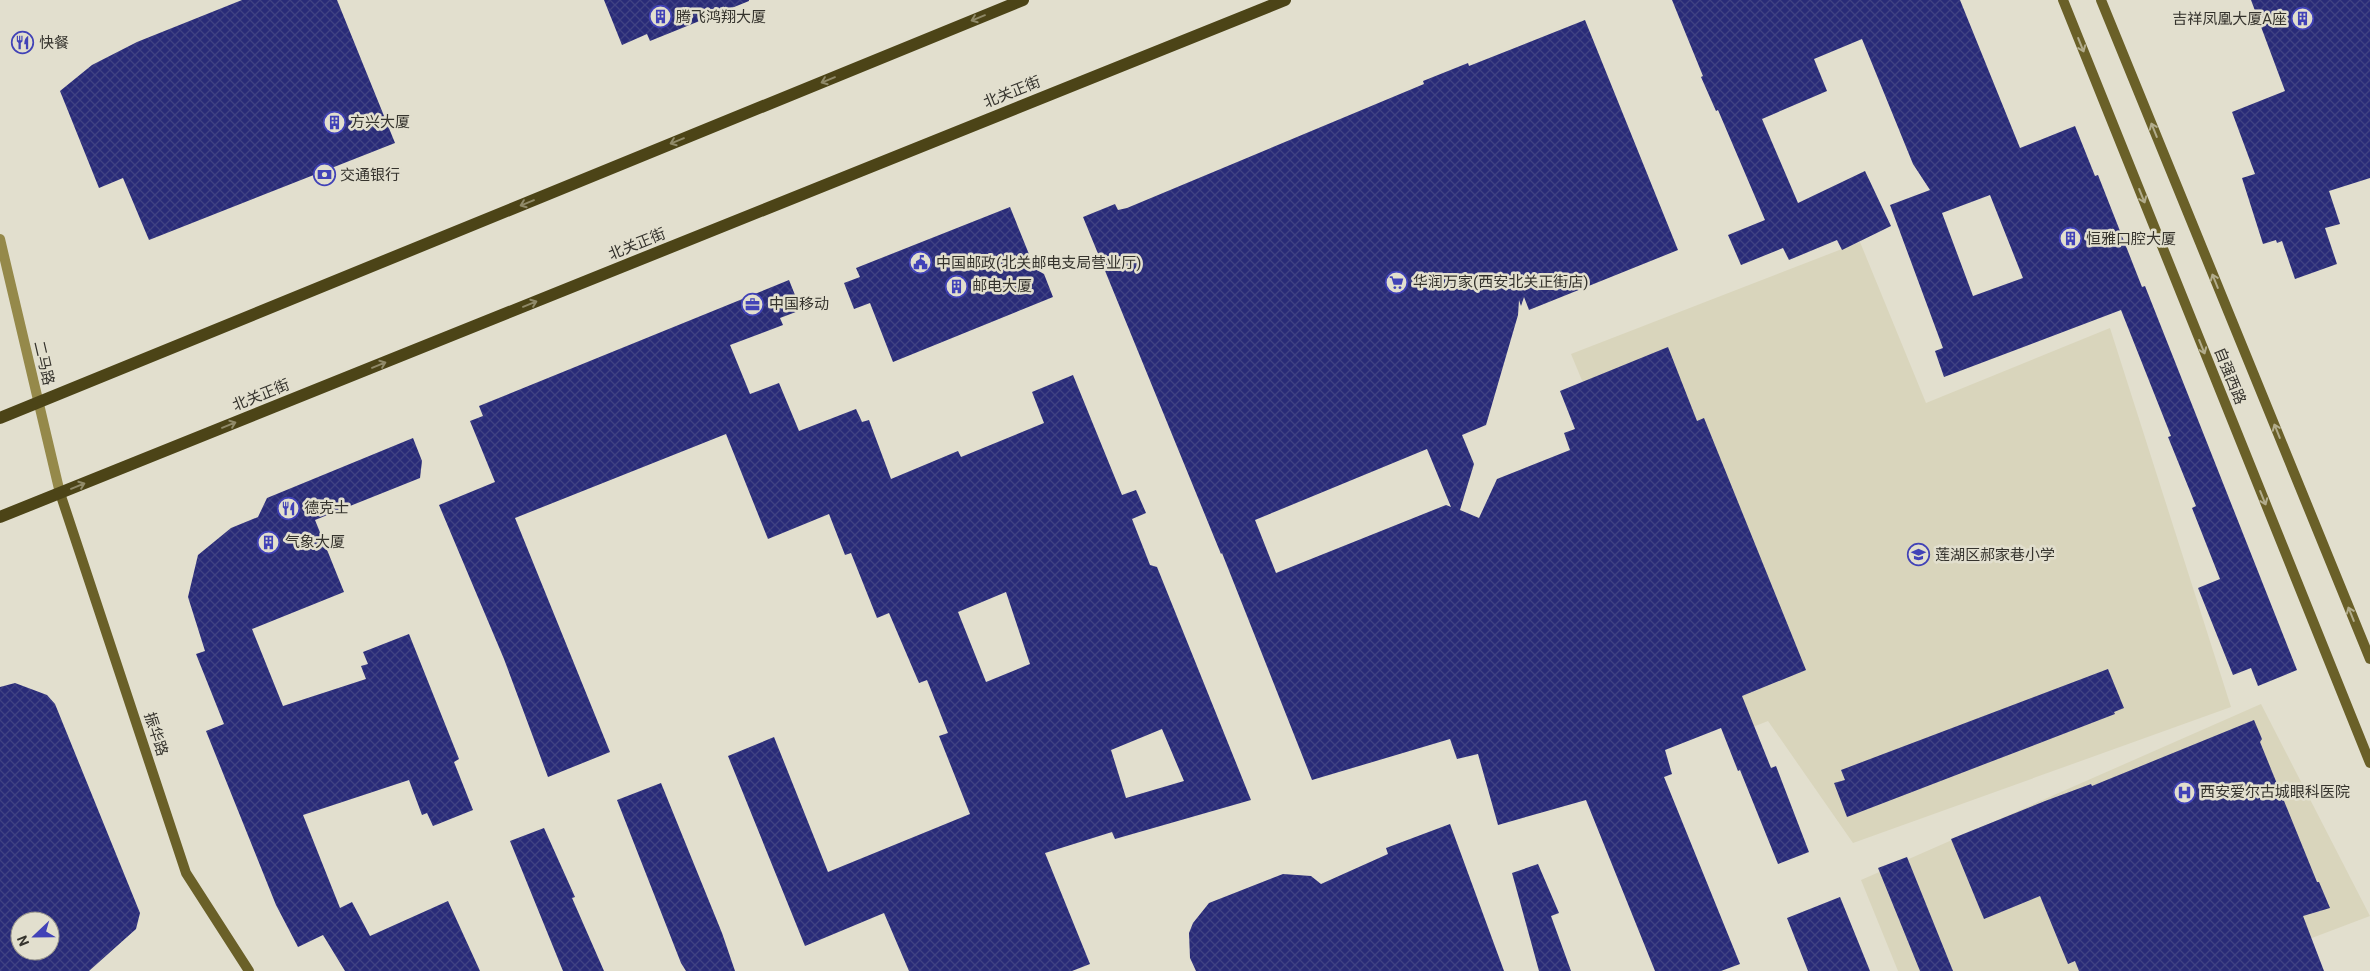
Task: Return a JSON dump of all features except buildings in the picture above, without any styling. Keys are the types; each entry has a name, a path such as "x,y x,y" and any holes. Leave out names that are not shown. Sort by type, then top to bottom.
{"main road":[{"path":"0,418 1024,0"},
{"name":"北关正街","path":"0,517 1285,0"},
{"name":"自强西路","path":"2063,0 2370,764"},
{"name":"自强西路","path":"2102,0 2370,659"},
{"name":"振华路","path":"60,493 186,873 249,971"}],"street":[{"name":"二马路","path":"0,238 60,493"}],"shaded area":[{"name":"莲湖区郝家巷小学","path":"1860,242 1926,403 2110,328 2231,707 1853,843 1768,721 1730,736 1571,354"},
{"name":"西安爱尔古城眼科医院","path":"2261,704 2370,916 2225,971 1898,971 1861,880"}],"place":[{"name":"腾飞鸿翔大厦","path":"660,17"},
{"name":"吉祥凤凰大厦A座","path":"2303,19"},
{"name":"快餐","path":"23,43"},
{"name":"方兴大厦","path":"334,122"},
{"name":"交通银行","path":"324,175"},
{"name":"恒雅口腔大厦","path":"2070,239"},
{"name":"中国邮政(北关邮电支局营业厅)","path":"920,263"},
{"name":"华润万家(西安北关正街店)","path":"1397,282"},
{"name":"邮电大厦","path":"956,286"},
{"name":"中国移动","path":"753,304"},
{"name":"德克士","path":"288,508"},
{"name":"气象大厦","path":"269,542"},
{"name":"莲湖区郝家巷小学","path":"1919,555"},
{"name":"西安爱尔古城眼科医院","path":"2184,792"}]}
